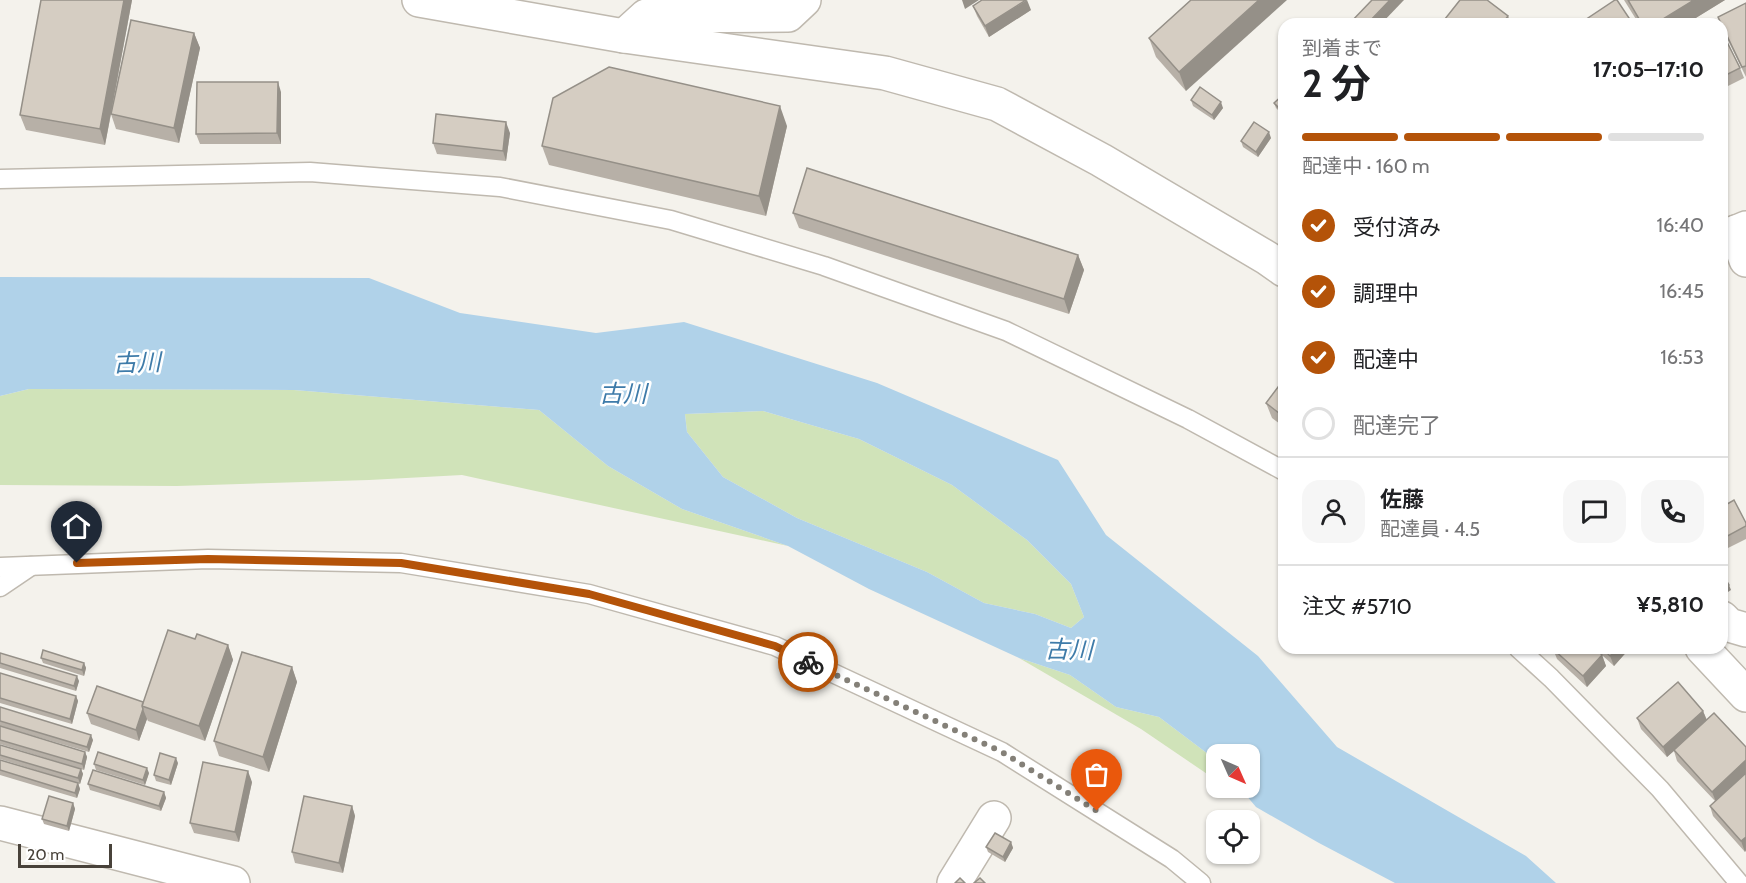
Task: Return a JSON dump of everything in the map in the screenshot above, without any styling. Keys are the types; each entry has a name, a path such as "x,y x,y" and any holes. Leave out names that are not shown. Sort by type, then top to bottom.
{"street":[{"path":"419,0 624,36 885,73 997,104 1101,160 1278,266"},
{"path":"624,36 645,16 788,15 804,0"},
{"path":"1728,624 1746,630"},
{"path":"1708,654 1746,695"},
{"path":"954,883 994,818"},
{"path":"0,823 233,883"}],"lane":[{"path":"0,179 310,172 500,187 671,220 824,266 1006,331 1188,419 1278,468"},
{"path":"0,567 208,559 401,563 589,594 775,646 1002,752 1172,859 1201,883"},
{"path":"0,586 34,565"},
{"path":"1525,654 1660,789 1739,883"}],"green space":[{"path":"29,389 294,390 539,410 608,466 682,509 788,546 462,475 177,486 0,485 0,396"},
{"path":"763,411 859,439 952,485 1027,540 1071,584 1084,617 1071,628 1035,614 984,603 927,572 797,518 723,477 687,432 685,414"},
{"path":"1019,658 1070,675 1116,707 1159,717 1206,752 1206,773 1141,729"}],"water":[{"name":"古川","path":"0,277 369,278 460,313 596,333 684,322 877,383 1058,460 1106,535 1258,656 1337,747 1526,856 1556,883 1395,883 1256,807 1248,798 1260,798 1260,744 1206,744 1206,752 1159,717 1116,707 1070,675 1019,658 869,589 788,546 682,509 608,466 539,410 294,390 29,389 0,396","holes":["763,411 859,439 952,485 1027,540 1071,584 1084,617 1071,628 1035,614 984,603 927,572 797,518 723,477 687,432 685,414"]}],"building":[{"path":"41,0 124,0 100,129 20,115"},
{"path":"982,0 1026,0 985,26 973,6"},
{"path":"1191,0 1259,0 1179,72 1149,38"},
{"path":"1372,0 1390,0 1373,18 1355,18"},
{"path":"1460,0 1487,0 1508,16 1506,18 1446,18"},
{"path":"1617,0 1629,18 1588,18"},
{"path":"1628,0 1694,0 1665,18 1638,18"},
{"path":"1746,3 1746,66 1742,67 1728,38 1728,18 1718,17"},
{"path":"131,20 194,33 174,128 111,114"},
{"path":"1728,44 1740,68 1728,74"},
{"path":"609,67 780,106 759,196 542,146 553,98"},
{"path":"197,82 278,82 277,133 196,134"},
{"path":"1200,87 1221,102 1212,115 1191,100"},
{"path":"436,114 506,122 503,151 433,143"},
{"path":"1254,122 1269,132 1256,152 1241,141"},
{"path":"807,168 1078,255 1064,299 793,213"},
{"path":"1278,387 1278,412 1266,403"},
{"path":"1734,500 1746,526 1728,536 1728,504"},
{"path":"168,630 195,639 197,634 228,645 199,726 142,706"},
{"path":"43,650 84,663 82,670 41,658"},
{"path":"242,652 292,667 263,757 214,741"},
{"path":"0,653 77,676 74,686 0,663"},
{"path":"1559,654 1601,654 1583,676"},
{"path":"0,673 76,696 70,719 0,698"},
{"path":"1678,682 1703,711 1663,747 1637,718"},
{"path":"97,686 143,702 136,730 87,713"},
{"path":"0,707 91,735 87,747 0,721"},
{"path":"1714,713 1746,747 1746,760 1712,792 1674,750"},
{"path":"0,726 85,752 82,764 0,740"},
{"path":"0,745 81,769 78,778 0,755"},
{"path":"98,752 147,768 143,780 94,764"},
{"path":"160,753 176,758 169,780 154,775"},
{"path":"0,760 78,783 75,793 0,770"},
{"path":"203,762 248,771 235,832 190,823"},
{"path":"93,770 164,792 159,806 88,784"},
{"path":"1746,773 1746,837 1741,841 1710,806"},
{"path":"49,796 73,803 67,826 42,819"},
{"path":"304,796 352,806 339,863 292,852"},
{"path":"995,833 1011,842 1003,857 986,847"},
{"path":"960,878 965,883 955,883"},
{"path":"980,878 985,883 974,883"}],"way so far":[{"path":"808,662 1002,752 1097,811"}],"route":[{"path":"77,563 208,559 401,563 589,594 775,646 808,662"}]}
